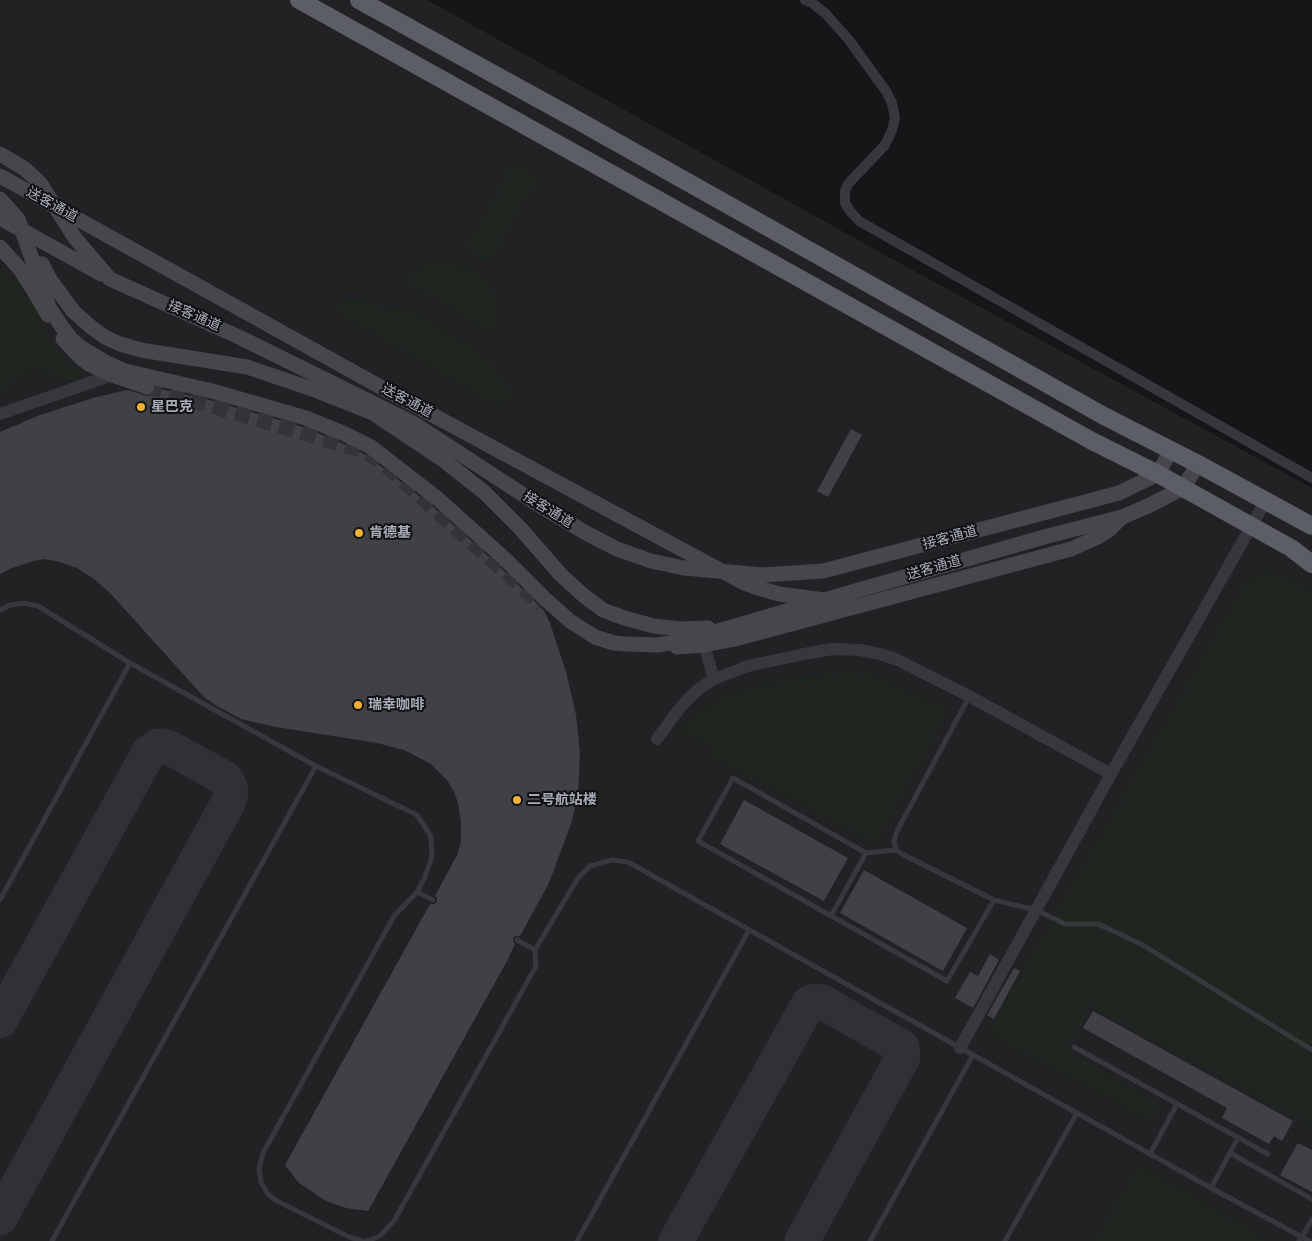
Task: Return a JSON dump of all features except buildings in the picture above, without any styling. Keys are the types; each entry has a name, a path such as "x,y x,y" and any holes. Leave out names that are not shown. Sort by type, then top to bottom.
{"highway":[{"path":"299,0 1092,441 1158,474 1291,548 1312,564"},
{"path":"359,0 1104,416 1198,464 1312,526"}],"main road":[{"name":"接客通道","path":"0,154 25,169 40,183 75,238 110,279 239,337 413,423 542,507 586,533 651,562 763,575 822,571 1099,499 1119,493 1158,474"},
{"name":"送客通道","path":"0,176 377,385 744,583 779,594 824,600"},
{"name":"送客通道","path":"0,199 18,219 51,282 73,311 105,337 141,350 247,367 315,390 372,413 442,459 484,492 520,528 560,574 603,610 640,623 669,628 728,627"},
{"path":"0,218 110,279"},
{"name":"送客通道","path":"18,219 50,307 56,319 72,340 80,347 125,371 212,391 306,418 371,447 438,499 570,621 595,637 614,643 658,644 688,640 728,627 1122,516 1148,506 1183,488"},
{"path":"0,247 19,268 58,333 80,357 89,364 112,375 147,387"},
{"path":"1158,474 1170,450"},
{"path":"1183,488 1198,464"},
{"path":"542,605 581,636 615,649 637,651 704,645 735,639 1071,549 1098,538 1109,530 1122,516"}],"street":[{"path":"805,0 825,13 849,40 886,91 892,103 895,118 892,130 885,144 848,184 845,191 845,203 859,220 1312,478"},
{"path":"0,414 112,375"},
{"path":"960,1048 1111,774 1266,500"},
{"path":"704,645 714,679"},
{"path":"657,739 688,698 714,679 748,666 804,654 832,649 860,650 898,660 969,696 1111,774"}],"lane":[{"path":"0,610 10,605 38,606 130,662 316,766 417,815 430,836 432,857 424,880 416,892 394,916 263,1153 259,1169 261,1182 268,1194 275,1200 348,1238 362,1241"},
{"path":"0,900 130,662"},
{"path":"896,850 894,841 896,831 969,696"},
{"path":"52,1241 316,766"},
{"path":"994,900 947,981 698,841 732,778 866,853 896,850 994,900 1036,910 1065,924 1098,924 1141,944 1312,1050"},
{"path":"831,916 866,853"},
{"path":"367,1241 380,1236 394,1221 536,966 535,950 579,877 590,866 612,860 628,862 1300,1239 1310,1241"},
{"path":"416,892 433,900"},
{"path":"577,1241 749,930"},
{"path":"518,940 535,950"},
{"path":"1074,1048 1268,1154"},
{"path":"870,1241 973,1055"},
{"path":"1150,1154 1177,1104"},
{"path":"1004,1241 1077,1113"},
{"path":"1211,1188 1238,1138"},
{"path":"1230,1153 1312,1199"},
{"path":"1300,1239 1312,1219"}],"path":[{"path":"0,512 31,495"},
{"path":"461,942 507,961"},
{"path":"408,943 448,966"},
{"path":"430,999 472,1023"},
{"path":"374,1004 416,1025"},
{"path":"336,1074 378,1095"},
{"path":"388,1075 431,1098"},
{"path":"374,1102 416,1124"},
{"path":"306,1128 348,1150"},
{"path":"299,1183 340,1164"},
{"path":"326,1201 340,1164"},
{"path":"340,1164 346,1208"}],"shaded area":[{"path":"0,0 427,0 883,254 1312,488 1312,1241 0,1241"},
{"path":"517,165 534,174 534,183 492,257 483,260 471,253 468,246 511,168"},
{"path":"439,263 454,264 467,268 478,274 485,281 497,301 499,313 498,323 495,328 479,327 439,300 410,287 411,276 418,269"},
{"path":"0,266 20,286 39,310 42,326 57,351 85,374 75,379 58,379 39,369 17,379 0,396"},
{"path":"350,299 412,313 457,337 490,363 505,380 511,391 511,398 506,402 497,404 488,401 339,314 338,308 345,300"},
{"path":"1261,573 1278,573 1312,590 1312,1127 1091,1006 1068,1052 1155,1100 1158,1106 1152,1122 988,1034 1248,580"},
{"path":"849,671 872,674 949,709 874,843 712,758 716,749 677,731 699,711 742,690 791,678"},
{"path":"1139,1165 1263,1236 1266,1241 1096,1241"}],"taxiway":[{"path":"0,1021 149,752 158,746 170,748 226,779 231,793 228,803 0,1218"},
{"path":"676,1241 809,1003 815,1001 822,1002 902,1047 903,1057 802,1241"}],"tunnel":[{"path":"147,387 360,450 373,456 542,605"}],"place":[{"name":"星巴克","path":"141,407"},
{"name":"肯德基","path":"359,533"},
{"name":"瑞幸咖啡","path":"358,705"},
{"name":"二号航站楼","path":"517,800"}]}
